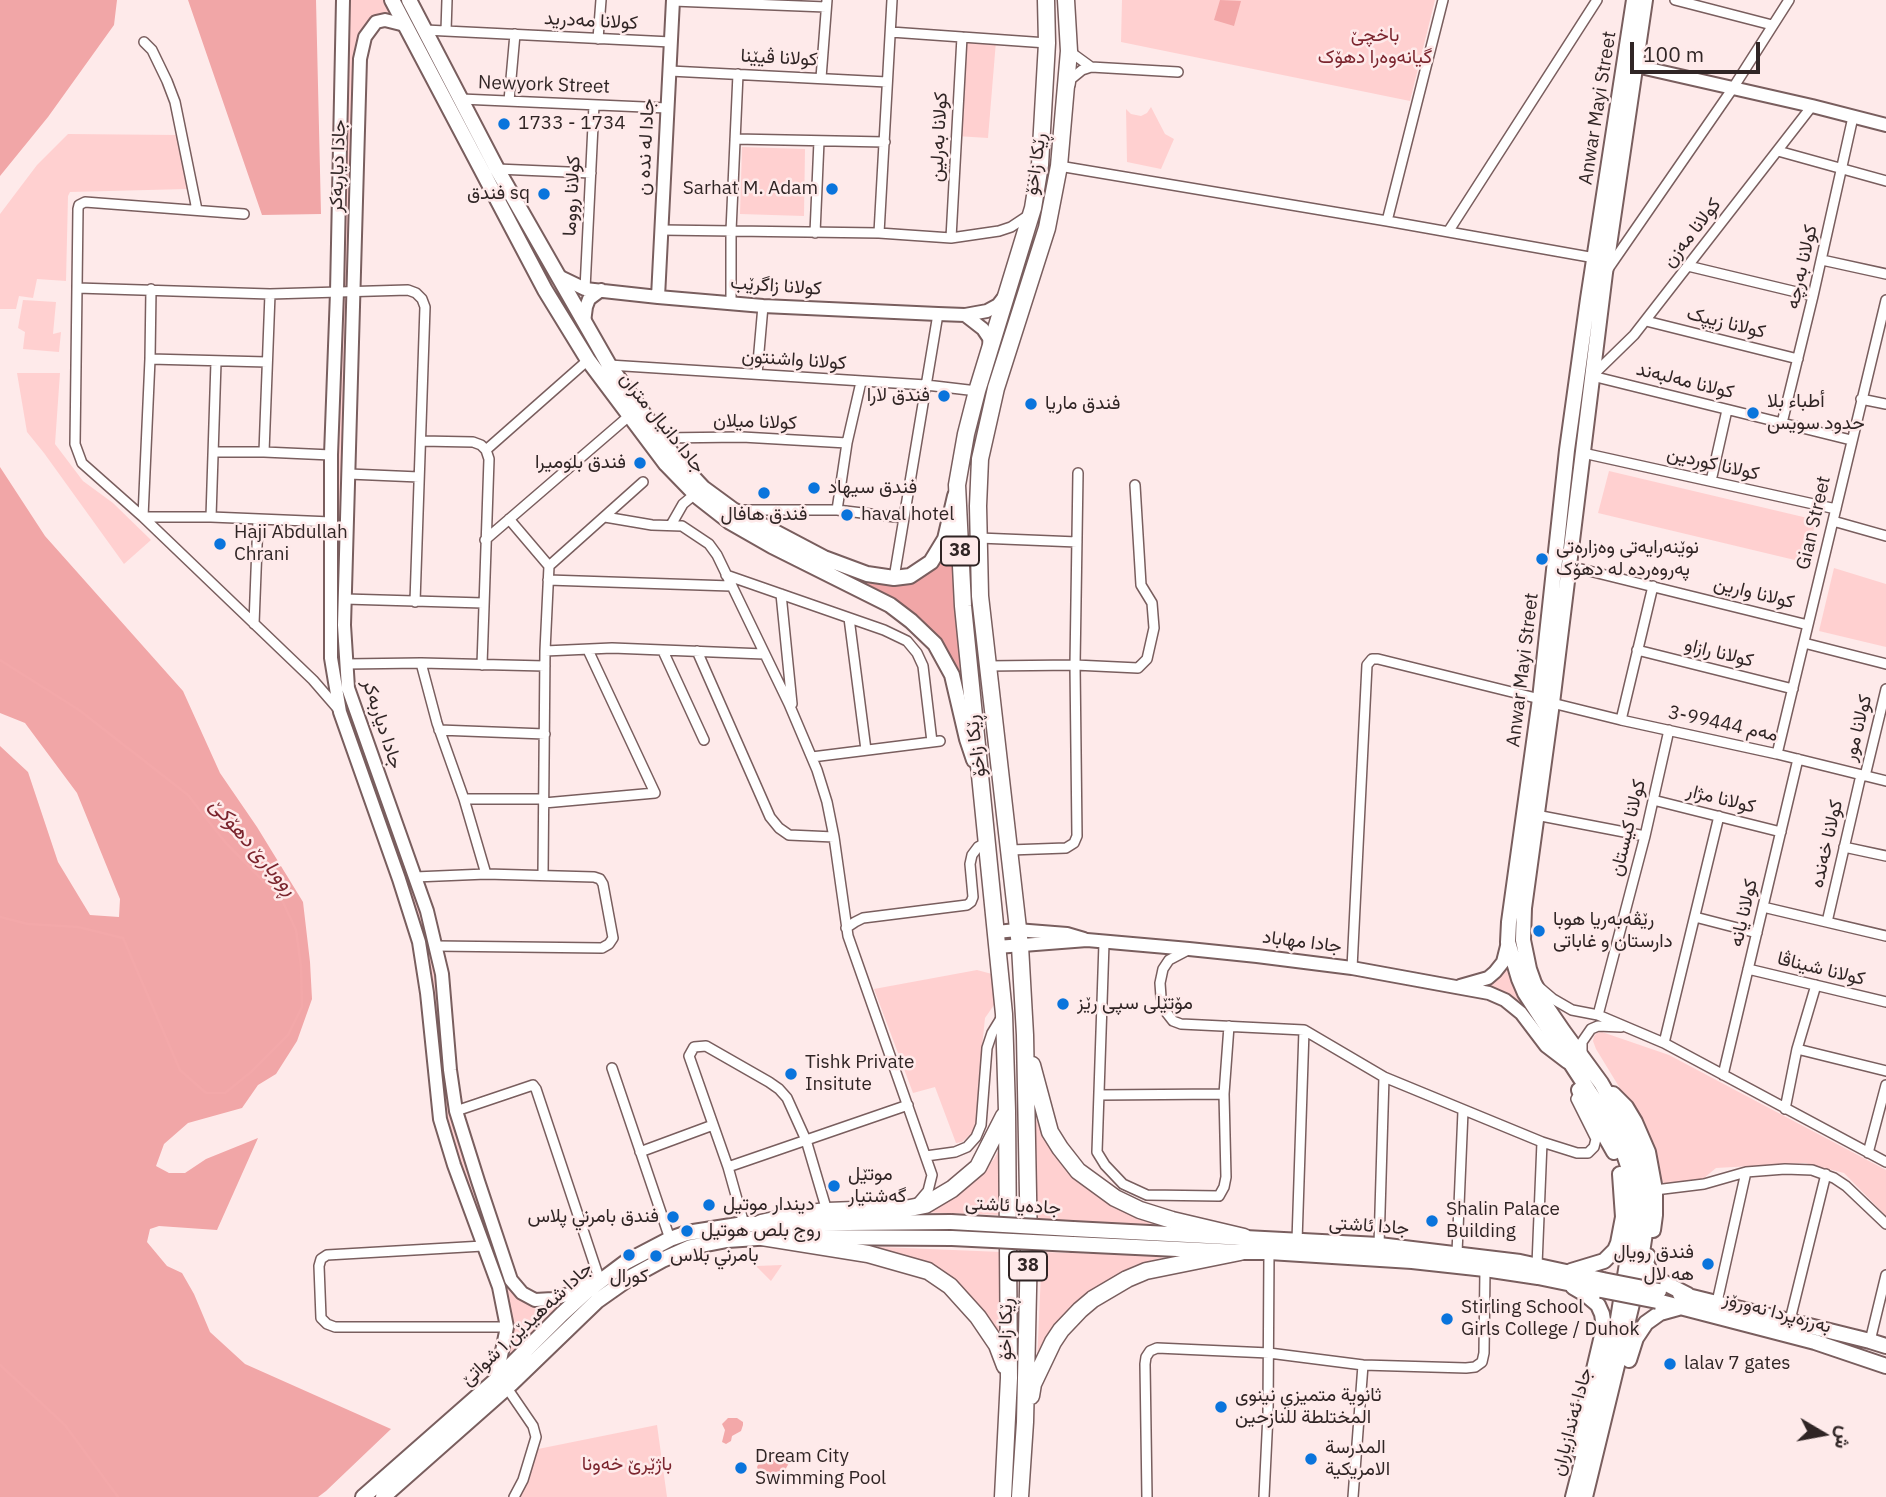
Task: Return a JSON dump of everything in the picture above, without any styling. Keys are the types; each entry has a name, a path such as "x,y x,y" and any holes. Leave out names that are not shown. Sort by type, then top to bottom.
{"highway":[{"name":"ڕێکا زاخۆ","path":"1003,1497 1009,1378 1004,1014 963,606 957,485 977,391 1031,214 1040,165 1047,43 1046,0"},
{"name":"ڕێکا زاخۆ","path":"1020,1497 1025,1422 1029,1247 1025,1035 1010,850 980,596 980,459 996,388 1047,228 1059,166 1069,51 1066,0"},
{"path":"1025,1035 1050,1132 1078,1171 1115,1198 1140,1210 1242,1245"},
{"path":"762,1230 801,1214 910,1208 936,1200 978,1167 1007,1111"},
{"path":"762,1230 868,1254 928,1271 950,1286 978,1317 997,1345 1009,1378"},
{"path":"1025,1422 1033,1384 1053,1342 1061,1329 1093,1299 1146,1271 1242,1245"}],"main road":[{"name":"جادا دیاربه‌كر","path":"343,0 331,455 331,658 340,712 419,942 440,1119 469,1208 499,1287 506,1327 502,1384"},
{"name":"جادا دانيال متران","path":"392,0 545,290 588,360 666,464 695,494 730,514 824,558 867,574 894,578"},
{"name":"جادا دانيال متران","path":"409,0 497,169 584,322 609,365 675,458 730,514 772,546 890,605 934,644 952,675 967,739 981,780"},
{"name":"Anwar Mayi Street","path":"1634,0 1605,273 1569,566 1509,922 1508,942 1525,993 1577,1066 1601,1083 1635,1146 1644,1188 1639,1233"},
{"name":"Anwar Mayi Street","path":"1639,1233 1625,1154 1534,983 1523,940 1567,450 1595,258 1636,66 1645,0"},
{"name":"جادا له نده ن","path":"658,297 673,1"},
{"name":"جادا دیاربه‌كر","path":"405,25 385,20 376,22 365,37 360,59 345,599 345,664 348,688 427,911 442,974 456,1111 511,1280 522,1293 536,1300 553,1299 569,1294 626,1262"},
{"path":"1636,66 1886,125"},
{"path":"558,276 585,289"},
{"name":"كولانا زاگرێب","path":"585,289 763,306 965,315 988,311 1006,296"},
{"path":"584,322 589,299 601,290"},
{"path":"965,315 983,329 989,338 990,348"},
{"path":"894,578 910,576 931,562 945,539 957,485"},
{"name":"جادا مهاباد","path":"996,940 1087,940 1257,956 1352,968 1489,993 1505,1000 1521,1013 1546,1046 1577,1066"},
{"path":"1456,986 1488,978 1503,962 1508,942"},
{"path":"1566,1497 1604,1327 1598,1305 1568,1277 1611,1256 1618,1243 1623,1217 1620,1169 1580,1092 1577,1066"},
{"path":"1592,1497 1636,1338 1641,1328 1652,1318 1684,1301 1653,1277 1646,1264 1656,1215 1655,1190 1648,1152 1626,1107 1601,1083"},
{"path":"469,1208 485,1203"},
{"name":"جادا شەهیدێن ١ شواتێ","path":"363,1497 502,1384 597,1301 631,1277 662,1260 691,1247 762,1230 951,1222"},
{"name":"جادەیا ئاشتی","path":"951,1222 1073,1236"},
{"name":"جادا شەهیدێن ١ شواتێ","path":"383,1497 502,1384 562,1314 586,1292 626,1262 670,1239 687,1233 744,1224 762,1230 952,1238"},
{"name":"جادا ئەندازیاران","path":"1573,1497 1639,1233"},
{"name":"جادا ئەندازیاران","path":"1585,1497 1634,1304 1639,1233"},
{"name":"جادا ئاشتی","path":"1073,1236 1242,1245 1297,1241 1379,1245 1537,1265 1568,1277"},
{"name":"جادەیا ئاشتی","path":"952,1238 1073,1236"},
{"name":"جادا ئاشتی","path":"1242,1245 1269,1252 1412,1261 1568,1277 1658,1296"},
{"name":"بەرزەپردا نەورۆز","path":"1658,1296 1684,1301 1886,1366"},
{"name":"بەرزەپردا نەورۆز","path":"1684,1301 1717,1302 1886,1346"}],"street":[{"path":"446,31 447,0"},
{"path":"598,39 601,0"},
{"path":"879,233 892,0"},
{"path":"1387,221 1443,0"},
{"path":"1448,232 1597,0"},
{"path":"1675,0 1772,25"},
{"path":"1605,273 1733,88 1789,0"},
{"path":"673,1 827,4 821,78"},
{"name":"كولانا مه‌درید","path":"425,30 670,43"},
{"path":"891,32 1047,43"},
{"path":"509,101 515,34"},
{"name":"كولانا بەرلین","path":"950,238 962,37"},
{"path":"144,42 152,50 175,102 197,210"},
{"path":"1069,51 1091,67"},
{"path":"1066,96 1072,79 1082,69 1091,67 1178,72"},
{"name":"كولانا ڤیێنا","path":"670,71 887,82"},
{"path":"731,302 737,74"},
{"name":"Newyork Street","path":"461,99 667,108"},
{"name":"كولانا رووما","path":"585,289 594,105"},
{"name":"کولانا مەزن","path":"1592,376 1621,350 1646,321 1812,106"},
{"name":"کولانا بەرچە","path":"1782,423 1822,260 1853,117"},
{"path":"734,139 885,142"},
{"path":"814,233 819,141"},
{"path":"1778,150 1886,181"},
{"path":"1059,166 1595,258"},
{"path":"497,169 591,173"},
{"path":"244,214 85,202 79,205 75,444 82,463 144,517 313,680 340,712"},
{"path":"661,230 879,233 950,238 999,231 1012,227 1031,214"},
{"path":"1822,260 1886,274"},
{"path":"1688,265 1813,296"},
{"path":"77,288 270,294 408,290 416,293 425,307 415,601"},
{"path":"144,517 151,289"},
{"path":"264,452 270,294"},
{"name":"Gian Street","path":"1777,754 1861,399 1882,331 1886,300"},
{"path":"757,374 763,306"},
{"path":"894,578 938,314"},
{"name":"کولانا زیپک","path":"1646,321 1798,359"},
{"path":"150,359 267,362"},
{"path":"486,450 588,360"},
{"path":"211,517 216,362"},
{"name":"كولانا واشنتون","path":"609,365 926,385 977,391"},
{"name":"کولانا مەلبەند","path":"1592,376 1851,440"},
{"path":"837,510 861,382"},
{"path":"1861,399 1886,404"},
{"path":"1711,481 1727,410"},
{"path":"485,540 629,416"},
{"name":"كولانا ميلان","path":"661,438 742,437 848,443"},
{"path":"421,441 473,442 486,450 489,459 481,665"},
{"path":"214,452 331,455"},
{"name":"کولانا کوردین","path":"1583,453 1836,509"},
{"path":"1010,850 1066,848 1076,840 1078,473"},
{"path":"349,474 419,477"},
{"path":"549,566 643,482"},
{"path":"987,666 1138,668 1147,659 1154,628 1152,603 1141,585 1135,485"},
{"path":"671,524 678,510 695,494"},
{"path":"730,514 767,509 837,510 904,518"},
{"path":"144,517 331,522"},
{"path":"605,517 688,528 704,540 717,555 812,757 834,837 851,947 932,1175 923,1199 910,1208"},
{"path":"509,519 549,566 545,651 543,875"},
{"path":"254,624 258,520"},
{"path":"1833,521 1886,536"},
{"path":"979,538 1077,542"},
{"name":"کولانا وارین","path":"1569,566 1808,625"},
{"path":"726,575 893,634 907,641 917,653 924,674 936,742 812,757"},
{"path":"548,580 731,586"},
{"path":"1621,720 1653,586"},
{"path":"782,594 793,714"},
{"path":"345,599 483,603"},
{"path":"849,618 866,750"},
{"path":"1804,643 1886,664"},
{"path":"545,651 612,648 764,654"},
{"path":"464,799 544,801 655,793 588,650"},
{"path":"663,650 704,740"},
{"name":"کولانا رازاو","path":"1637,650 1793,689"},
{"path":"697,652 770,817 789,835 834,837"},
{"name":"مەم 99444-3","path":"1352,968 1367,665 1372,659 1886,781"},
{"path":"421,663 439,730 464,799 486,874"},
{"path":"345,664 545,666"},
{"name":"کولانا مور","path":"1863,775 1886,689"},
{"path":"439,730 545,734"},
{"name":"کولانا کیستان","path":"1598,1015 1670,730"},
{"name":"کولانا یانه","path":"1723,1075 1798,759"},
{"name":"کولانا خه‌نده‌","path":"1827,922 1863,775"},
{"name":"کولانا مژار","path":"1653,800 1781,832"},
{"path":"1536,815 1645,836"},
{"path":"1664,1043 1719,816"},
{"path":"846,928 863,918 967,905 973,897 970,864 972,855 978,847 987,842"},
{"path":"1844,847 1886,856"},
{"path":"415,877 543,875 594,877 600,879 603,884 613,938 602,948 436,946"},
{"path":"1763,907 1886,936"},
{"path":"1695,918 1757,933"},
{"path":"1104,943 1097,1152 1123,1184 1147,1195 1219,1196 1226,1177 1224,1094 1229,1026"},
{"path":"1189,949 1169,960 1163,969 1160,984 1166,1012 1173,1021 1181,1024 1304,1030 1384,1077 1542,1143 1577,1153 1588,1153 1594,1147 1596,1139 1576,1099 1580,1092"},
{"name":"کولانا شیناڤا","path":"1748,969 1886,1002"},
{"path":"1534,983 1572,1010 1598,1015 1664,1043 1886,1163"},
{"path":"1785,1109 1797,1049 1816,985"},
{"path":"926,1156 955,1153 967,1147 976,1137 981,1125 987,1048 992,1033 1004,1014"},
{"path":"1577,1066 1582,1042 1591,1029 1598,1026 1627,1027"},
{"path":"1297,1241 1304,1030"},
{"path":"744,1224 728,1167 690,1056 694,1047 706,1045 779,1089 787,1098 806,1140 827,1211"},
{"path":"1797,1049 1886,1071"},
{"path":"612,1068 670,1239"},
{"path":"1379,1245 1384,1077"},
{"path":"456,1111 533,1085 599,1278"},
{"path":"1868,1153 1886,1085"},
{"path":"1099,1095 1224,1094"},
{"path":"728,1167 908,1105"},
{"path":"1457,1254 1463,1111"},
{"path":"640,1152 713,1125"},
{"path":"1537,1265 1542,1143"},
{"path":"1655,1190 1704,1184 1745,1172 1812,1170 1826,1174 1846,1186 1886,1224"},
{"path":"1717,1302 1745,1172"},
{"path":"1790,1320 1826,1174"},
{"path":"483,1247 327,1255 321,1259 319,1266 321,1318 335,1327 506,1327"},
{"path":"1264,1497 1267,1461 1269,1252"},
{"path":"1147,1497 1145,1364 1150,1352 1157,1348 1269,1353 1363,1365 1475,1367 1482,1362 1484,1353 1485,1269"},
{"path":"1870,1340 1886,1275"},
{"path":"1353,1497 1363,1365"},
{"path":"502,1384 533,1426 536,1437 523,1480 514,1497"}],"green space":[{"path":"343,0 408,0 583,323 726,517 575,337 405,25 385,20 365,37 346,664 427,911 450,1070 511,1280 535,1300 599,1278 496,1380 507,1327 440,1119 419,942 340,712 331,658"},
{"name":"باخچێ گیانه‌وه‌را دهۆک","path":"1122,0 1435,0 1410,101 1121,42"},
{"path":"962,37 996,41 988,138 956,136"},
{"path":"1151,107 1165,134 1174,139 1161,169 1127,162 1126,109 1131,114 1141,116"},
{"path":"68,134 177,135 187,189 70,192 66,281 37,279 33,298 19,296 16,309 0,309 0,214 37,165"},
{"path":"742,147 805,149 804,216 740,214"},
{"path":"23,300 56,302 53,334 61,332 59,352 23,349 25,332 18,328"},
{"path":"17,373 60,373 55,444 83,481 113,503 151,540 124,564 27,432"},
{"path":"1609,471 1816,520 1806,560 1799,561 1598,513"},
{"path":"1834,568 1886,584 1886,647 1819,631"},
{"path":"1508,959 1550,1045 1521,1007 1485,982"},
{"path":"977,970 992,974 996,1002 985,1018 974,1131 962,1142 956,1143 935,1087 913,1093 874,989"},
{"path":"1602,1032 1669,1055 1886,1170 1886,1216 1844,1173 1805,1163 1716,1168 1698,1183 1666,1185 1662,1181 1649,1136 1596,1049 1594,1036"},
{"path":"1034,1115 1044,1135 1069,1170 1180,1229 1037,1220"},
{"path":"1002,1144 1001,1215 915,1212 976,1179 994,1159"},
{"path":"858,1246 1001,1252 1004,1345 940,1270 918,1260"},
{"path":"1042,1252 1167,1256 1133,1266 1082,1299 1050,1331 1037,1361"},
{"path":"782,1265 771,1281 756,1266"},
{"name":"باژێرێ خه‌ونا","path":"657,1425 667,1497 520,1497 538,1449"}],"shaded area":[{"path":"0,0 117,0 114,25 48,117 0,176"},
{"path":"188,0 316,0 321,214 262,215"},
{"path":"1220,0 1241,1 1234,26 1214,20"},
{"path":"0,467 45,536 183,691 220,773 303,902 312,999 297,1041 276,1074 258,1085 242,1108 188,1123 164,1144 156,1166 169,1173 185,1173 206,1159 258,1138 217,1230 159,1226 150,1229 147,1242 167,1266 182,1273 210,1332 245,1364 391,1429 318,1497 0,1497 0,746 28,772 58,862 90,915 119,917 120,899 77,793 25,723 0,713"},
{"path":"952,525 968,716 929,630 755,528 826,562 920,575"},
{"path":"728,1418 737,1418 743,1425 741,1431 732,1436 731,1441 726,1444 722,1442 725,1430 722,1424"},
{"path":"783,1455 789,1463 785,1470 761,1475 757,1467 761,1459"}],"waterway":[{"name":"ڕووبارێ دهۆكێ","path":"0,660 79,710 188,795 225,842 282,900 296,930 301,966 302,1007 288,1035 251,1072 225,1093 206,1093 180,1070 123,938 78,927 28,924 0,917"},
{"name":"ڕووبارێ دهۆكێ","path":"0,1365 65,1425 118,1497"}],"place":[{"name":"1733 - 1734","path":"504,124"},
{"name":"Sarhat M. Adam","path":"832,189"},
{"name":"فندق sq","path":"544,194"},
{"name":"فندق لارا","path":"944,396"},
{"name":"فندق ماريا","path":"1031,404"},
{"name":"أطباء بلا حدود سويس","path":"1753,413"},
{"name":"فندق بلوميرا","path":"640,463"},
{"name":"فندق سيهاد","path":"814,488"},
{"name":"فندق هافال","path":"764,493"},
{"name":"haval hotel","path":"847,515"},
{"name":"Haji Abdullah Chrani","path":"220,544"},
{"name":"نوێنەرایەتی وەزارەتی پەروەردە لە دهۆک","path":"1542,559"},
{"name":"رێڤەبەريا ھوبا دارستان و غاباتى","path":"1539,931"},
{"name":"مۆتێلی سپی رێز","path":"1063,1004"},
{"name":"Tishk Private Insitute","path":"791,1074"},
{"name":"موتێل گەشتیار","path":"834,1186"},
{"name":"ديندار موتيل","path":"709,1205"},
{"name":"فندق بامرني پلاس","path":"673,1217"},
{"name":"Shalin Palace Building","path":"1432,1221"},
{"name":"روج بلص هوتيل","path":"687,1231"},
{"name":"كورال","path":"629,1255"},
{"name":"بامرني بلاس","path":"656,1256"},
{"name":"فندق رويال هه لال","path":"1708,1264"},
{"name":"Stirling School Girls College / Duhok","path":"1447,1319"},
{"name":"lalav 7 gates","path":"1670,1364"},
{"name":"ثانوية متميزي نينوى المختلطة للنازحين","path":"1221,1407"},
{"name":"المدرسة الامريكية","path":"1311,1459"},
{"name":"Dream City Swimming Pool","path":"741,1468"}]}
